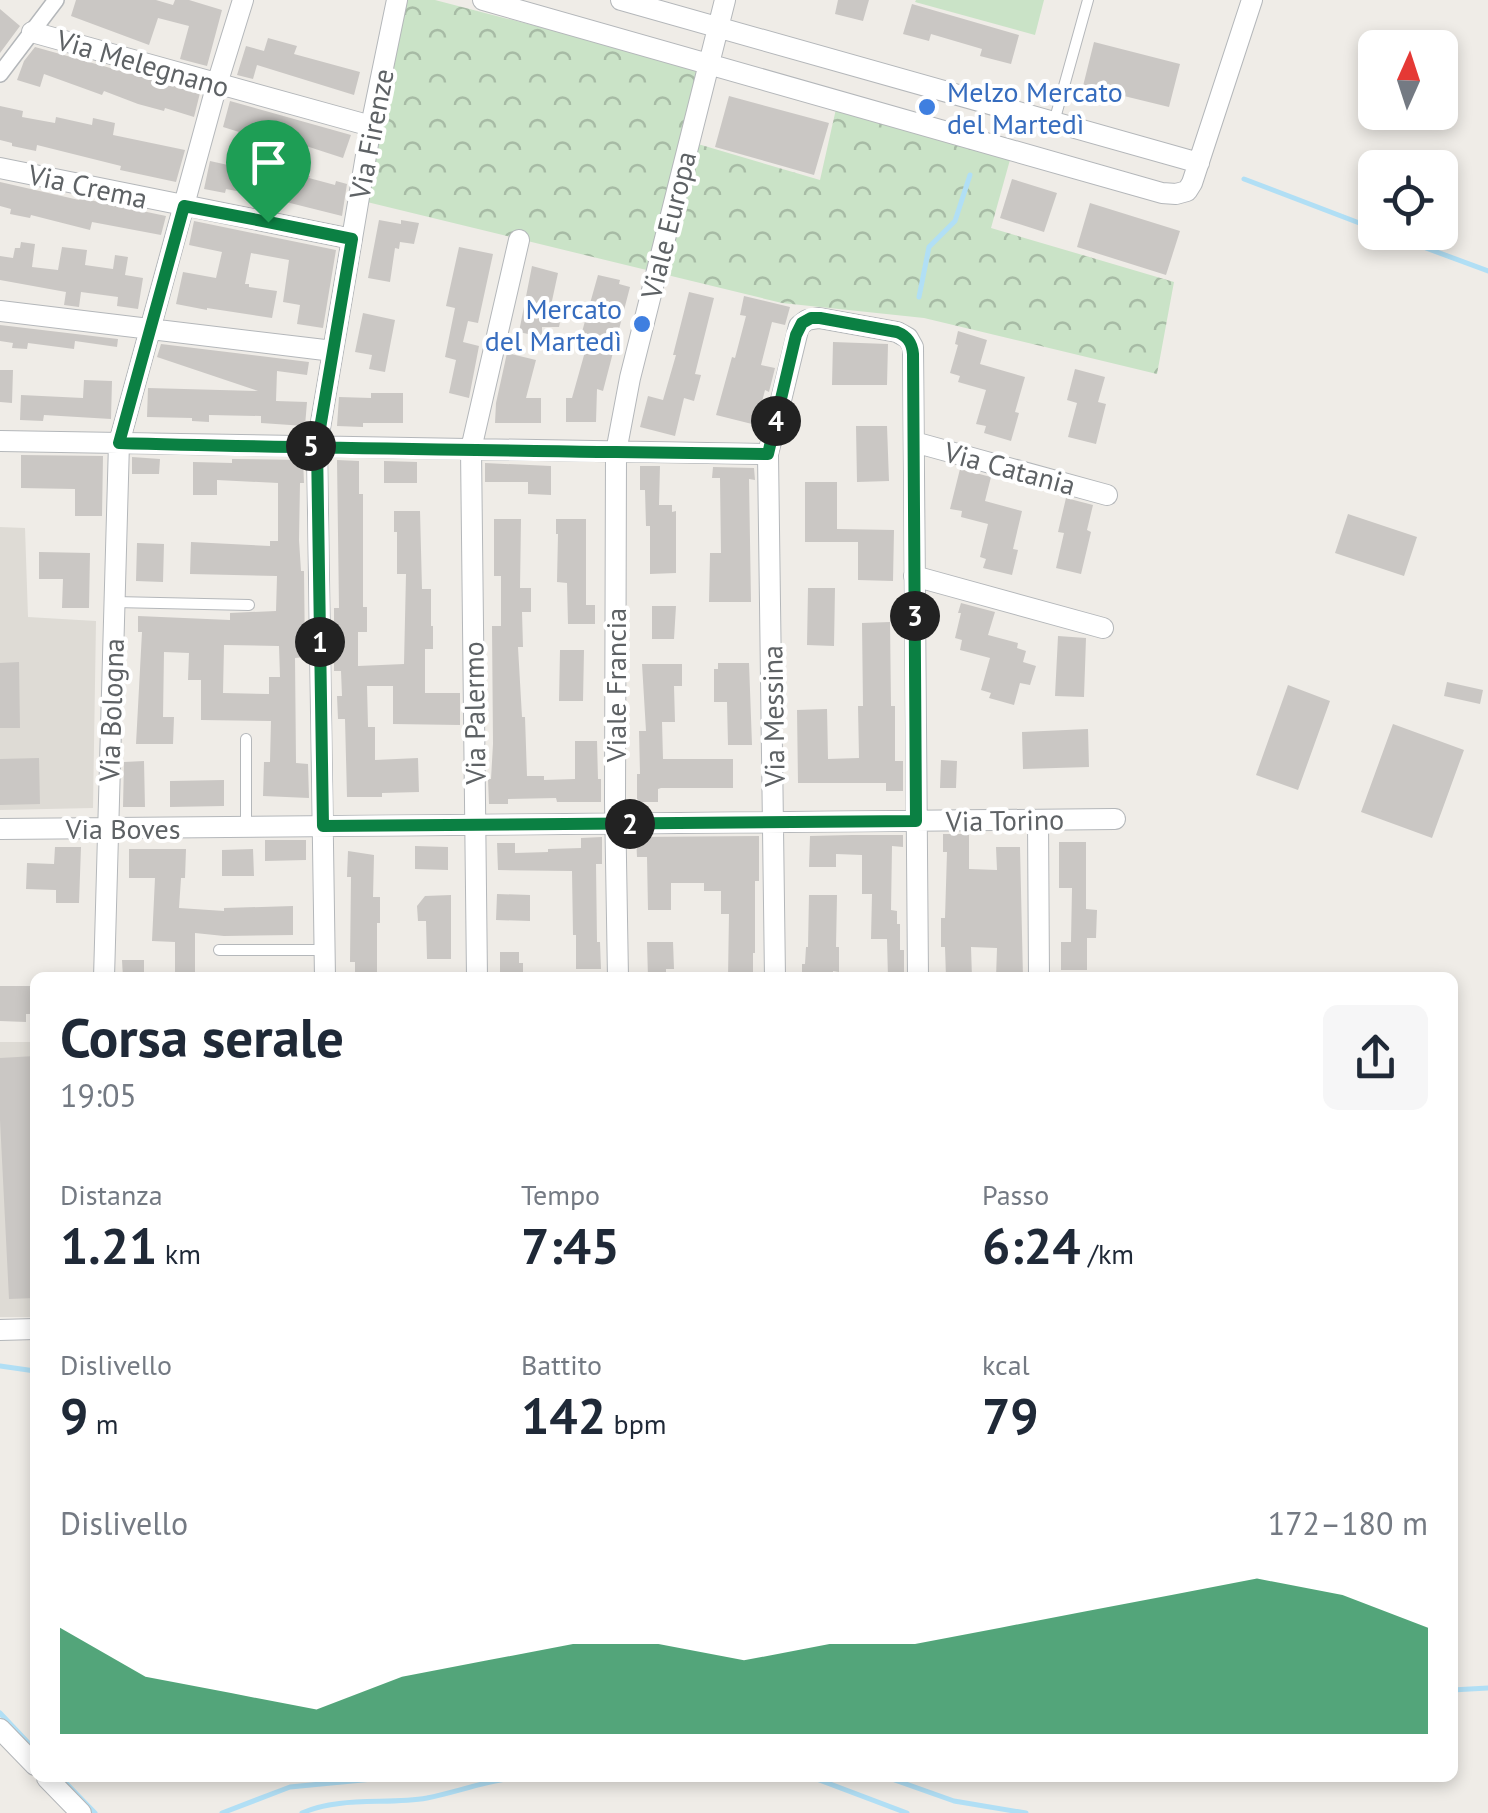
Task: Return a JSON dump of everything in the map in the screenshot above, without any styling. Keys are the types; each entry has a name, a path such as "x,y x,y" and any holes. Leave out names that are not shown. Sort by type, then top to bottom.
{"street":[{"path":"0,74 56,0"},
{"name":"Via Bologna","path":"104,972 119,443 243,0"},
{"name":"Via Firenze","path":"325,972 317,446 371,126 397,0"},
{"path":"483,0 1162,192 1182,194 1190,187 1199,163 1252,0"},
{"path":"621,0 1199,163"},
{"name":"Viale Europa","path":"616,452 630,378 725,0"},
{"path":"675,54 686,48 691,39 688,19"},
{"name":"Via Melegnano","path":"32,32 371,126"},
{"name":"Via Crema","path":"0,168 352,239"},
{"name":"Via Palermo","path":"478,972 471,449 519,240"},
{"path":"0,311 333,351"},
{"name":"Via Catania","path":"768,454 802,323 811,318 897,332 908,338 912,347 914,442 918,972"},
{"path":"0,441 768,454"},
{"name":"Via Catania","path":"914,442 1107,495"},
{"name":"Viale Francia","path":"616,452 618,972"},
{"name":"Via Messina","path":"768,454 775,972"},
{"path":"914,576 1102,628"},
{"name":"Via Torino","path":"476,826 1115,819"},
{"path":"1038,820 1039,972"},
{"name":"Via Boves","path":"0,828 476,826"},
{"path":"0,1330 30,1329"},
{"path":"0,1729 30,1760"},
{"path":"51,1782 81,1813"}],"lane":[{"path":"1054,122 1088,0"},
{"path":"114,602 249,605"},
{"path":"246,740 246,827"},
{"path":"219,950 325,950"}],"shaded area":[{"path":"0,527 25,528 28,617 96,621 93,808 0,810"},
{"path":"0,1042 30,1042 30,1317 0,1317"}],"green space":[{"path":"406,0 435,0 698,68 681,139 820,180 838,100 1013,149 991,228 1174,282 1157,374 924,318 782,303 367,202"},
{"path":"916,0 1044,0 1035,35"}],"building":[{"path":"76,0 156,0 173,5 175,0 189,0 222,10 207,66 180,59 189,26 158,18 149,45 71,16"},
{"path":"838,0 869,0 863,21 835,14"},
{"path":"912,4 1019,35 1011,64 980,56 982,49 931,34 929,41 903,34"},
{"path":"0,9 20,26 0,53"},
{"path":"268,38 297,46 294,54 360,72 354,95 257,65 253,79 237,75 246,46 264,51"},
{"path":"1094,42 1180,64 1169,107 1083,86"},
{"path":"35,47 200,93 194,117 138,104 104,91 102,95 44,74 40,87 17,80"},
{"path":"729,96 829,123 814,175 715,147"},
{"path":"230,101 351,135 343,158 303,145 301,151 223,127"},
{"path":"0,106 23,111 22,117 55,123 56,117 92,125 93,118 115,123 113,135 185,150 176,182 37,145 36,151 12,146 0,140"},
{"path":"210,161 237,167 239,161 335,185 336,181 347,184 342,216 262,200 263,196 204,189"},
{"path":"1012,179 1057,193 1044,232 1000,218"},
{"path":"0,182 166,216 161,235 92,222 90,230 31,215 30,218 10,214 11,209 0,206"},
{"path":"1090,203 1180,231 1166,275 1077,247"},
{"path":"379,220 419,223 414,244 400,242 399,249 395,248 390,282 368,278"},
{"path":"194,221 336,250 323,328 297,324 300,305 283,302 289,260 251,253 245,284 277,291 272,318 176,304 183,272 216,278 222,252 189,245"},
{"path":"21,242 35,244 32,267 58,270 62,247 87,250 85,265 113,269 115,255 128,257 125,275 143,278 138,309 117,306 118,297 81,292 79,307 64,305 66,292 0,280 0,256 13,258"},
{"path":"459,247 493,254 478,323 468,321 463,342 479,346 469,398 449,393 456,360 445,357 455,308 446,306"},
{"path":"532,266 558,273 550,310 562,313 559,327 542,327 542,337 519,332"},
{"path":"598,275 620,280 619,284 630,287 603,391 597,389 596,422 566,422 566,398 572,398 588,341 580,339"},
{"path":"689,292 714,298 695,374 701,375 694,401 684,398 675,436 640,427 648,396 663,400"},
{"path":"744,296 790,307 785,325 772,322 761,365 775,368 756,425 716,415 746,316 740,315"},
{"path":"363,313 395,320 385,372 369,369 372,355 355,352"},
{"path":"0,325 118,339 117,347 75,341 74,349 28,343 27,349 12,348 13,343 0,341"},
{"path":"958,331 987,340 980,364 1025,377 1011,441 984,433 986,426 976,424 986,390 958,382 960,376 950,373"},
{"path":"833,342 888,344 887,385 832,385"},
{"path":"161,344 309,362 307,375 277,371 276,401 307,402 305,426 261,423 261,416 209,415 209,422 147,417 148,388 258,391 157,357"},
{"path":"507,353 536,360 526,398 541,398 541,423 495,423"},
{"path":"1075,369 1105,377 1098,402 1106,404 1096,444 1068,437 1077,403 1067,400"},
{"path":"0,370 13,370 12,403 0,402"},
{"path":"84,380 112,381 111,419 44,415 43,421 20,420 21,395 83,398"},
{"path":"371,393 403,393 403,423 337,426 339,397 371,398"},
{"path":"856,426 887,426 889,481 857,482"},
{"path":"21,455 103,456 102,516 75,516 75,489 21,488"},
{"path":"132,457 160,459 159,474 132,474"},
{"path":"232,459 303,460 299,540 304,571 305,657 295,658 296,763 308,764 309,798 263,796 264,762 270,762 271,721 201,720 201,680 188,680 189,653 164,652 163,717 174,717 173,744 136,744 142,632 138,632 138,616 230,620 230,613 276,611 277,576 190,574 191,542 270,546 270,541 278,541 278,483 217,480 217,495 193,495 193,462 232,463","holes":["224,645 279,646 280,677 269,677 269,694 223,693"]},
{"path":"337,460 359,461 359,494 363,494 363,607 367,607 367,632 358,632 358,666 404,664 406,574 397,574 394,511 420,511 422,589 431,589 433,626 433,649 425,649 425,693 460,693 460,725 393,724 393,686 367,686 368,727 375,727 375,760 418,758 419,792 347,797 345,719 338,719 341,671 334,671 334,608 339,608"},
{"path":"384,461 417,462 417,483 384,483"},
{"path":"485,463 551,466 551,495 528,494 528,482 485,482"},
{"path":"640,466 660,466 659,505 672,505 672,512 676,511 676,573 650,574 650,526 646,526 645,490 640,490"},
{"path":"713,467 754,468 755,480 749,479 751,602 709,602 710,553 721,553 720,478 712,478"},
{"path":"960,469 991,477 985,501 1022,511 1013,549 1018,550 1012,575 983,568 986,559 980,557 988,524 961,517 962,511 950,509"},
{"path":"805,482 837,482 837,529 894,530 893,581 858,580 858,542 805,542"},
{"path":"1066,498 1093,505 1081,574 1056,568 1064,533 1058,532"},
{"path":"1348,514 1417,537 1404,576 1335,553"},
{"path":"494,519 521,519 520,588 531,588 531,612 522,612 523,647 518,647 527,776 575,779 575,741 597,741 601,802 557,802 556,798 508,799 508,804 489,804 492,626 501,626 501,576 494,576"},
{"path":"556,519 586,519 586,605 595,605 595,624 568,624 567,583 557,582"},
{"path":"137,543 164,544 163,582 136,581"},
{"path":"39,552 90,553 89,608 62,608 63,579 39,579"},
{"path":"808,588 835,588 834,646 807,645"},
{"path":"961,603 995,612 988,635 1018,643 1017,648 1026,651 1023,662 1036,666 1030,685 1020,683 1014,705 989,698 991,693 981,690 990,658 960,650 962,640 955,638"},
{"path":"652,606 676,606 674,639 652,639"},
{"path":"890,622 895,761 903,761 903,791 886,791 886,783 798,783 797,710 827,709 828,759 859,758 862,623"},
{"path":"1058,636 1086,638 1084,697 1055,696"},
{"path":"560,650 584,650 583,701 559,701"},
{"path":"19,662 20,728 0,728 0,663"},
{"path":"718,663 749,663 752,745 728,745 727,702 714,702 714,669 718,669"},
{"path":"642,664 682,664 682,686 674,686 675,722 662,722 663,759 733,759 733,788 661,788 658,802 637,799 639,731 646,731"},
{"path":"1447,682 1483,690 1480,704 1444,696"},
{"path":"1288,685 1330,701 1298,790 1256,775"},
{"path":"1393,724 1464,750 1432,838 1361,812"},
{"path":"1088,729 1089,767 1023,769 1022,732"},
{"path":"39,758 40,804 0,805 0,759"},
{"path":"941,760 957,761 956,788 940,788"},
{"path":"144,761 145,807 123,807 124,762"},
{"path":"224,780 224,806 170,807 170,781"},
{"path":"943,834 969,834 969,869 997,870 996,847 1020,847 1023,972 996,972 997,948 971,947 972,972 946,972 945,947 941,947 947,852 943,852"},
{"path":"903,835 903,847 892,846 891,910 897,911 900,924 904,972 888,972 887,939 871,939 872,894 862,894 862,855 836,854 836,867 809,867 810,836"},
{"path":"759,836 753,972 728,972 729,914 721,914 721,891 704,891 704,883 671,883 671,910 648,910 647,857 637,857 636,837"},
{"path":"602,837 602,864 596,864 601,969 576,969 572,871 498,870 497,843 515,843 515,853 548,852 581,848 581,838"},
{"path":"265,840 306,840 306,860 265,861"},
{"path":"1059,842 1086,842 1086,909 1097,910 1096,938 1087,938 1087,970 1061,970 1061,942 1071,942 1072,888 1059,888"},
{"path":"415,846 448,847 448,870 415,869"},
{"path":"55,847 81,847 79,903 56,903 56,890 26,889 27,863 54,864"},
{"path":"129,849 186,849 179,908 224,911 293,906 293,935 195,933 195,972 175,972 175,942 152,941 155,878 129,878"},
{"path":"253,849 254,876 222,876 222,850"},
{"path":"348,851 374,855 373,897 380,897 377,972 355,972 355,962 350,962 351,877 347,877"},
{"path":"497,894 530,895 530,921 496,920"},
{"path":"451,895 451,959 427,959 426,921 418,921 417,906 425,896"},
{"path":"809,895 837,895 839,972 802,972 808,947"},
{"path":"647,942 673,942 674,969 648,972"},
{"path":"500,952 519,952 523,972 500,972"},
{"path":"122,960 144,960 144,972 123,972"},
{"path":"0,986 30,986 30,1014 26,1014 26,1022 0,1021"},
{"path":"30,1056 30,1298 9,1299 0,1058"}],"waterway":[{"path":"919,297 929,247 955,221 970,175"},
{"path":"1244,179 1358,223"},
{"path":"1431,250 1488,271"},
{"path":"0,1366 30,1370"},
{"path":"1458,1690 1488,1688"},
{"path":"0,1713 30,1745"},
{"path":"65,1782 95,1813"},
{"path":"222,1813 290,1787 342,1782"},
{"path":"302,1813 332,1804 427,1798 491,1782"},
{"path":"825,1782 907,1813"},
{"path":"900,1782 954,1801 1026,1813"}],"place":[{"name":"Melzo Mercato del Martedì","path":"927,107"},
{"name":"Mercato del Martedì","path":"642,324"}],"route":[{"path":"268,222 184,206 119,443 317,446 598,452 768,454 802,323 820,318 905,335 913,354 916,821 323,826 317,446 352,239 268,222"}]}
